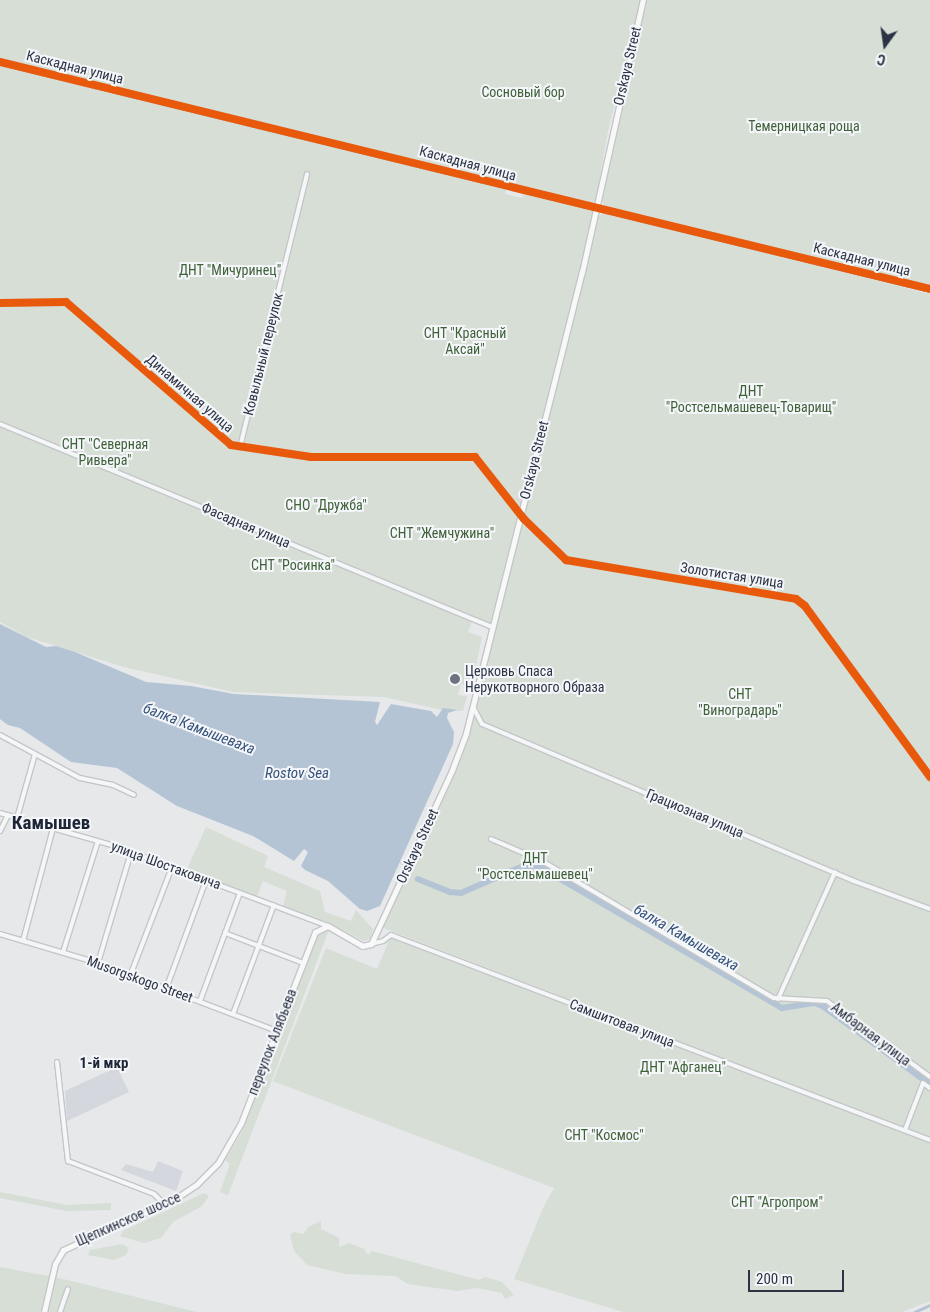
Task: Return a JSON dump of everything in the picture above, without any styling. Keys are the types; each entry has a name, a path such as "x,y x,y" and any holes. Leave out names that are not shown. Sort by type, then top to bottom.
{"main road":[{"name":"Orskaya Street","path":"371,944 461,749 596,208 643,0"},
{"name":"Каскадная улица","path":"0,62 930,290"},
{"path":"328,926 358,945 365,947 371,944"},
{"name":"переулок Алябьева","path":"218,1163 241,1123 315,932 328,926"},
{"name":"Щепкинское шоссе","path":"44,1312 55,1264 63,1250 164,1204 196,1185 218,1163"}],"street":[{"name":"Ковыльный переулок","path":"240,447 307,174"},
{"name":"Динамичная улица","path":"0,303 66,302 224,441 240,447 311,457 474,457"},
{"name":"Фасадная улица","path":"0,424 492,627"},
{"name":"Золотистая улица","path":"474,457 520,515 559,555 573,562 796,599 805,606 930,777"},
{"name":"Грациозная улица","path":"472,705 482,724 835,872 930,909"},
{"path":"0,735 80,778 113,785 134,795"},
{"path":"17,818 35,754"},
{"name":"улица Шостаковича","path":"0,813 131,852 328,926"},
{"path":"0,831 8,816"},
{"path":"23,941 53,828"},
{"name":"Амбарная улица","path":"491,839 542,861 740,980 778,999 827,1001 930,1077"},
{"path":"63,952 98,841"},
{"path":"98,963 131,852"},
{"path":"130,976 172,867"},
{"path":"778,999 835,872"},
{"path":"166,988 206,880"},
{"path":"200,1001 240,893"},
{"path":"233,1014 274,905"},
{"path":"225,933 303,963"},
{"name":"Musorgskogo Street","path":"0,934 98,963 277,1031"},
{"name":"Самшитовая улица","path":"371,944 383,941 390,935 930,1140"},
{"path":"57,1062 68,1161 154,1194 164,1204"},
{"path":"905,1130 922,1083 930,1088"},
{"path":"60,1312 68,1289"}],"shaded area":[{"path":"117,1067 129,1092 67,1121 65,1091"},
{"path":"158,1161 183,1171 176,1191 121,1170 126,1164 153,1172"}],"green space":[{"name":"Сосновый бор","path":"0,0 641,0 608,131 596,199 592,203 0,59"},
{"name":"Темерницкая роща","path":"645,0 930,0 930,287 605,207 602,200 608,154"},
{"path":"0,61 507,186 505,194 522,198 525,192 592,209 593,215 540,436 596,218 600,215 607,213 930,294 930,1138 381,927 460,754 521,511 504,492 500,496 518,514 490,626 473,619 468,632 482,637 472,684 461,684 458,695 467,696 463,711 442,710 384,697 233,692 124,667 27,637 0,622"},
{"path":"206,827 268,856 264,867 320,891 325,912 351,921 356,910 373,929 370,939 364,941 330,923 283,906 287,891 263,881 257,897 187,869"},
{"path":"324,929 329,930 228,1195 220,1192 230,1164 225,1160 242,1132 318,932"},
{"path":"390,938 930,1142 930,1301 902,1312 623,1312 514,1279 543,1208 554,1188 273,1081 326,948 377,969"},
{"path":"0,1192 67,1205 111,1203 111,1210 67,1211 0,1198"},
{"path":"204,1193 209,1196 202,1206 173,1222 161,1238 144,1243 120,1236 123,1231"},
{"path":"321,1221 321,1229 339,1238 339,1247 349,1243 364,1249 368,1255 372,1251 479,1280 485,1277 502,1282 514,1295 505,1299 502,1293 477,1288 457,1291 408,1284 395,1276 346,1274 307,1265 294,1251 290,1235 294,1232 303,1234 308,1227"},
{"path":"122,1244 129,1248 126,1255 114,1260 88,1255 90,1250"},
{"path":"0,1267 59,1278 197,1312 0,1312"}],"water":[{"name":"Rostov Sea","path":"0,624 46,647 56,646 75,652 146,682 191,686 234,694 380,702 375,722 377,725 391,704 431,711 437,717 443,708 457,710 448,713 447,718 454,732 453,744 380,906 367,911 360,909 328,881 305,870 301,866 308,852 304,849 294,861 253,836 177,806 117,768 71,762 20,728 8,725 0,719"}],"waterway":[{"name":"балка Камышеваха","path":"399,861 402,864"},
{"name":"балка Камышеваха","path":"418,879 450,892 461,893 523,866 540,867 782,1008 815,1003 823,1006 930,1084"},
{"path":"914,1312 930,1305"}],"cycle path":[{"path":"0,62 930,289"},
{"path":"0,303 66,302 231,445 311,457 475,457 524,519 566,560 796,599 805,606 930,777"}],"place":[{"name":"Церковь Спаса Нерукотворного Образа","path":"455,679"}],"district":[{"name":"Камышев","path":"51,823"},
{"name":"1-й мкр","path":"104,1064"}],"park label":[{"name":"ДНТ \"Мичуринец\"","path":"230,270"},
{"name":"СНТ \"Красный Аксай\"","path":"465,342"},
{"name":"ДНТ \"Ростсельмашевец-Товарищ\"","path":"751,400"},
{"name":"СНТ \"Северная Ривьера\"","path":"105,452"},
{"name":"СНО \"Дружба\"","path":"326,505"},
{"name":"СНТ \"Жемчужина\"","path":"442,533"},
{"name":"СНТ \"Росинка\"","path":"293,565"},
{"name":"СНТ \"Виноградарь\"","path":"740,702"},
{"name":"ДНТ \"Ростсельмашевец\"","path":"535,866"},
{"name":"ДНТ \"Афганец\"","path":"683,1067"},
{"name":"СНТ \"Космос\"","path":"604,1135"},
{"name":"СНТ \"Агропром\"","path":"777,1202"}]}
